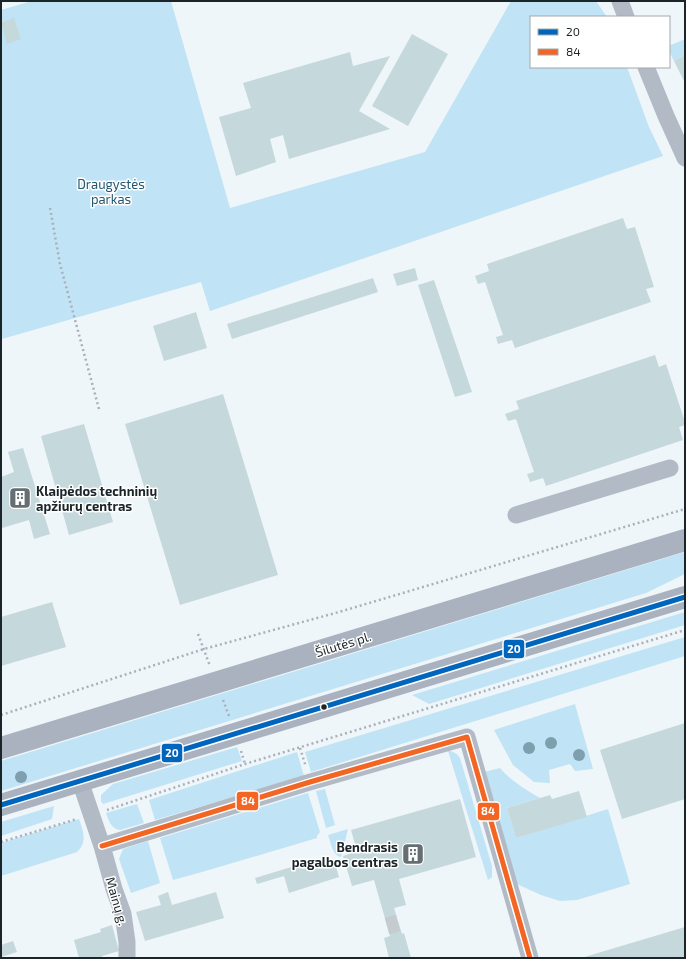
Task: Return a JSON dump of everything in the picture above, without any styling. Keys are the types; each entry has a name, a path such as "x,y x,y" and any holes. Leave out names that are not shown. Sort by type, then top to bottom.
{"main road":[{"name":"Šilutės pl.","path":"1,748 685,540"},
{"path":"1,805 685,596"}],"street":[{"path":"620,1 626,16"},
{"path":"646,68 685,158"},
{"path":"516,515 670,468"},
{"path":"102,846 310,782 467,737 530,958"},
{"name":"Mainų g.","path":"80,781 123,914 128,942 127,958"}],"path":[{"path":"50,208 60,264 99,409"},
{"path":"1,715 204,649 339,612 685,509"},
{"path":"1,842 91,815 245,764 685,630"}],"green space":[{"name":"Draugystės parkas","path":"32,1 171,1 230,208 425,152 511,1 596,1 606,16 530,16 530,68 627,68 649,127 663,156 210,311 201,282 2,339 1,10"},
{"path":"685,39 685,55 674,61 670,53 670,44 671,45"},
{"path":"685,552 685,574 646,593 1,791 1,761"},
{"path":"685,612 685,625 429,704 412,695"},
{"path":"685,637 685,656 311,772 305,752"},
{"path":"575,704 593,769 575,771 570,764 549,770 550,783 534,782 513,765 494,730"},
{"path":"237,747 242,761 103,804 101,801 101,795 113,784"},
{"path":"448,751 452,751 460,758 492,866 492,877 488,880"},
{"path":"297,752 304,776 155,820 149,800"},
{"path":"500,768 514,781 540,798 507,808 516,838 608,809 630,884 577,900 560,901 541,895 519,885 516,882 484,772"},
{"path":"325,789 335,825 326,828 316,791"},
{"path":"308,793 320,832 317,838 173,880 160,838"},
{"path":"137,804 144,823 120,830 112,826 106,813"},
{"path":"54,806 52,819 1,836 1,822"},
{"path":"79,819 84,840 77,852 1,876 1,843"},
{"path":"348,829 341,857 334,851 328,835"},
{"path":"148,841 160,883 131,893 119,859 123,849"}],"building":[{"path":"14,18 21,39 7,44 1,23"},
{"path":"412,34 448,54 408,126 372,106"},
{"path":"350,52 353,66 390,56 359,111 390,129 289,159 283,135 270,139 276,162 236,176 219,117 251,108 243,83"},
{"path":"685,55 685,83 674,61"},
{"path":"623,218 627,229 635,227 654,287 646,289 651,302 515,348 512,340 498,344 496,337 503,335 485,282 478,284 475,276 489,271 487,264"},
{"path":"415,268 418,280 397,286 393,274"},
{"path":"373,278 378,292 232,339 227,324"},
{"path":"434,280 472,392 455,397 418,285"},
{"path":"196,312 207,348 164,361 153,326"},
{"path":"655,355 659,367 666,364 685,422 685,425 679,427 683,440 546,486 543,478 530,482 527,474 534,472 516,419 508,421 505,414 519,409 516,401"},
{"path":"223,394 278,575 180,605 125,424"},
{"path":"84,424 113,522 69,535 41,436"},
{"name":"Klaipėdos techninių apžiurų centras","path":"23,448 50,534 34,539 29,520 2,528 1,526 1,477 14,472 8,452"},
{"path":"52,602 66,647 1,666 1,617"},
{"path":"685,723 685,799 622,819 600,750"},
{"path":"579,791 587,817 516,838 507,808 550,795 552,799"},
{"name":"Bendrasis pagalbos centras","path":"460,799 476,857 399,879 406,905 394,908 402,934 404,933 411,958 389,958 384,938 390,936 374,880 352,886 343,856 357,851 351,830"},
{"path":"318,859 320,864 334,860 339,877 289,893 284,876 257,884 255,878"},
{"path":"168,892 172,905 216,892 224,918 145,941 136,912 161,905 158,896"},
{"path":"112,925 119,951 102,956 103,958 79,958 74,940 101,932 100,929"},
{"path":"685,927 685,958 581,958"},
{"path":"13,941 17,952 1,957 1,945"}],"tunnel":[{"path":"387,926 398,923"}],"transit line":[{"name":"20","path":"1,805 685,597"},
{"name":"84","path":"102,846 310,782 467,737 530,958"}],"place":[{"name":"Klaipėdos techninių apžiurų centras","path":"20,498"},
{"name":"Bendrasis pagalbos centras","path":"413,854"}]}
